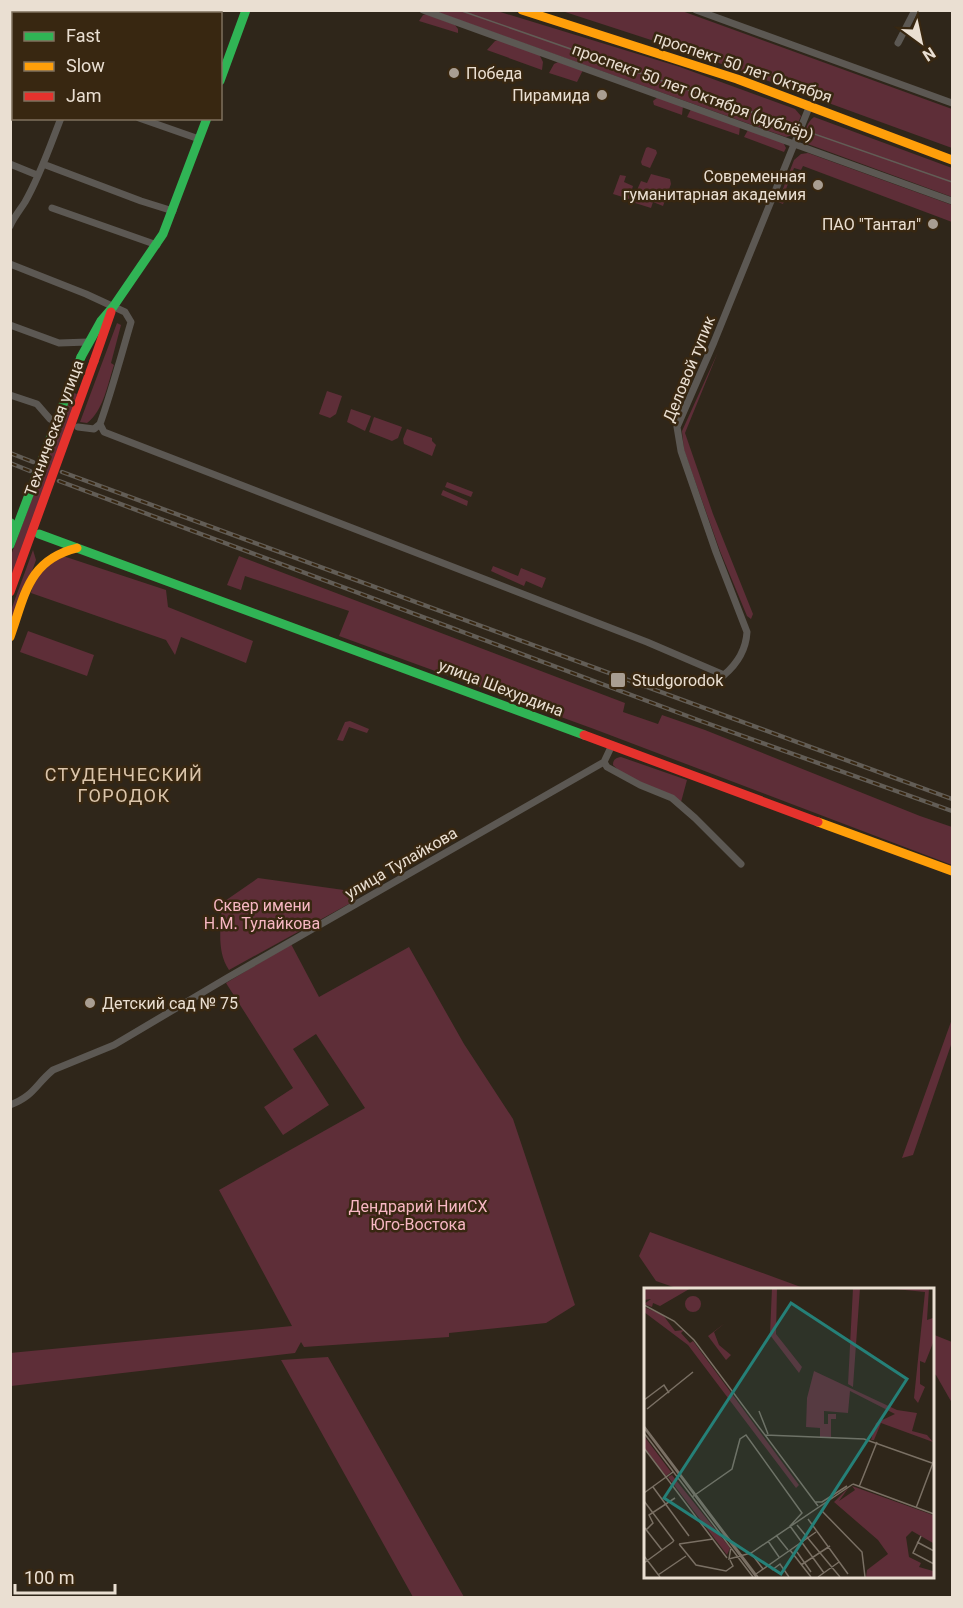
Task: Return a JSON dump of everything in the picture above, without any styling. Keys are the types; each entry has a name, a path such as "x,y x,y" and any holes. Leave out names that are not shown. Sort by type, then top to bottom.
{"main road":[{"path":"224,59 246,10"},
{"name":"проспект 50 лет Октября","path":"522,10 681,60 810,105 952,160"},
{"name":"Техническая улица","path":"10,545 81,357 101,321 157,245 173,211 206,120"},
{"name":"Техническая улица","path":"10,592 113,307"},
{"name":"улица Шехурдина","path":"39,534 952,872"},
{"path":"10,637 35,572 55,553 78,548"}],"street":[{"name":"проспект 50 лет Октября (дублёр)","path":"423,10 952,201"},
{"path":"696,10 952,103"},
{"path":"898,43 915,10"},
{"name":"Деловой тупик","path":"100,424 104,432 647,642 724,675 731,669 743,650 747,632 681,451 677,427 810,105"},
{"path":"10,226 25,202 60,120"},
{"path":"145,120 199,139"},
{"path":"10,164 37,175"},
{"path":"43,164 173,211"},
{"path":"52,208 157,245"},
{"path":"10,264 124,312 132,322 100,424 94,429 78,427"},
{"path":"10,325 59,343 88,342"},
{"path":"10,395 37,404 50,419"},
{"path":"612,746 604,762 607,767 672,798 741,864"},
{"name":"улица Тулайкова","path":"10,1105 32,1094 53,1070 114,1045 221,981 604,762"}],"green space":[{"path":"434,11 497,11 680,67 795,109 801,116 793,135 786,137"},
{"path":"562,11 682,11 952,109 952,148 691,53"},
{"path":"427,14 455,25 458,33 419,21 423,15"},
{"path":"499,40 539,54 543,62 542,70 487,50"},
{"path":"558,62 583,70 577,82 549,73 554,64"},
{"path":"658,97 683,106 682,115 654,105 653,101"},
{"path":"691,109 740,127 739,135 687,117"},
{"path":"814,117 952,168 952,197 805,143 803,139 806,130"},
{"path":"748,130 783,142 786,148 784,152 744,137"},
{"path":"648,147 656,150 657,153 650,168 642,165 641,162"},
{"path":"808,153 952,205 952,222 803,166 801,170 794,168 783,197 785,198 783,204 778,202 794,160 801,154"},
{"path":"651,174 670,179 671,184 663,206 653,202 651,208 635,203 633,199 641,181 647,183"},
{"path":"620,175 626,176 624,182 633,186 629,199 613,194"},
{"path":"117,323 121,325 111,363 114,365 104,397 93,418 87,423 80,422"},
{"path":"718,352 685,433 713,514 753,614 751,619 747,616 720,551 684,450 682,431"},
{"path":"327,391 342,396 336,414 330,418 319,414"},
{"path":"74,393 77,394 72,412 11,580 10,558 65,409"},
{"path":"351,409 371,416 365,431 347,422"},
{"path":"374,417 402,427 398,438 392,441 369,432"},
{"path":"407,429 432,438 436,445 432,456 404,444 403,439"},
{"path":"447,482 473,492 471,497 445,487"},
{"path":"443,490 468,501 467,506 441,495"},
{"path":"33,550 36,560 11,630 10,613"},
{"path":"239,556 625,703 623,712 658,724 662,715 705,730 952,827 952,865 594,729 339,636 349,611 245,576 241,590 227,585"},
{"path":"58,557 66,557 166,590 168,607 253,641 246,663 181,637 175,655 166,640 31,593 40,572"},
{"path":"493,566 518,576 521,568 546,578 542,588 526,581 524,586 491,571"},
{"path":"28,631 94,655 87,676 20,652"},
{"path":"350,721 369,729 367,733 349,727 343,741 337,740 345,722"},
{"path":"621,757 687,780 681,802 645,786 620,771 613,763 615,759"},
{"name":"Сквер имени Н.М. Тулайкова","path":"258,878 351,891 356,900 229,970 222,955 221,946 222,903"},
{"name":"Дендрарий НииСХ Юго-Востока","path":"291,944 319,997 409,947 464,1044 513,1119 575,1305 546,1323 449,1333 449,1337 304,1347 301,1342 295,1353 11,1386 10,1353 292,1326 219,1190 365,1108 316,1034 293,1049 329,1105 283,1135 264,1107 293,1088 226,983"},
{"path":"952,1019 952,1042 913,1155 902,1158"},
{"path":"650,1232 804,1288 676,1288 656,1281 639,1256"},
{"path":"933,1334 952,1342 952,1403 933,1374"},
{"path":"328,1357 464,1597 413,1597 281,1360"}],"tram line":[{"path":"459,10 952,182"}],"railway":[{"path":"10,453 33,462"},
{"path":"10,463 30,471"},
{"path":"62,472 952,799"},
{"path":"59,481 698,720 952,811"}],"traffic: fast":[{"path":"222,76 246,10"},
{"path":"81,357 101,321 163,234 206,120"},
{"path":"10,545 81,357"},
{"path":"39,534 584,735"}],"traffic: slow":[{"path":"522,10 737,79 952,160"},
{"path":"10,637 25,594 38,570 48,561 77,548"},
{"path":"818,822 952,871"}],"traffic: jam":[{"path":"94,361 111,312"},
{"path":"10,592 94,361"},
{"path":"584,735 818,822"}],"place":[{"name":"Победа","path":"454,73"},
{"name":"Пирамида","path":"602,95"},
{"name":"Современная гуманитарная академия","path":"818,185"},
{"name":"ПАО \"Тантал\"","path":"933,224"},
{"name":"Studgorodok","path":"618,680"},
{"name":"Детский сад № 75","path":"90,1003"}],"district":[{"name":"СТУДЕНЧЕСКИЙ ГОРОДОК","path":"124,784"}]}
